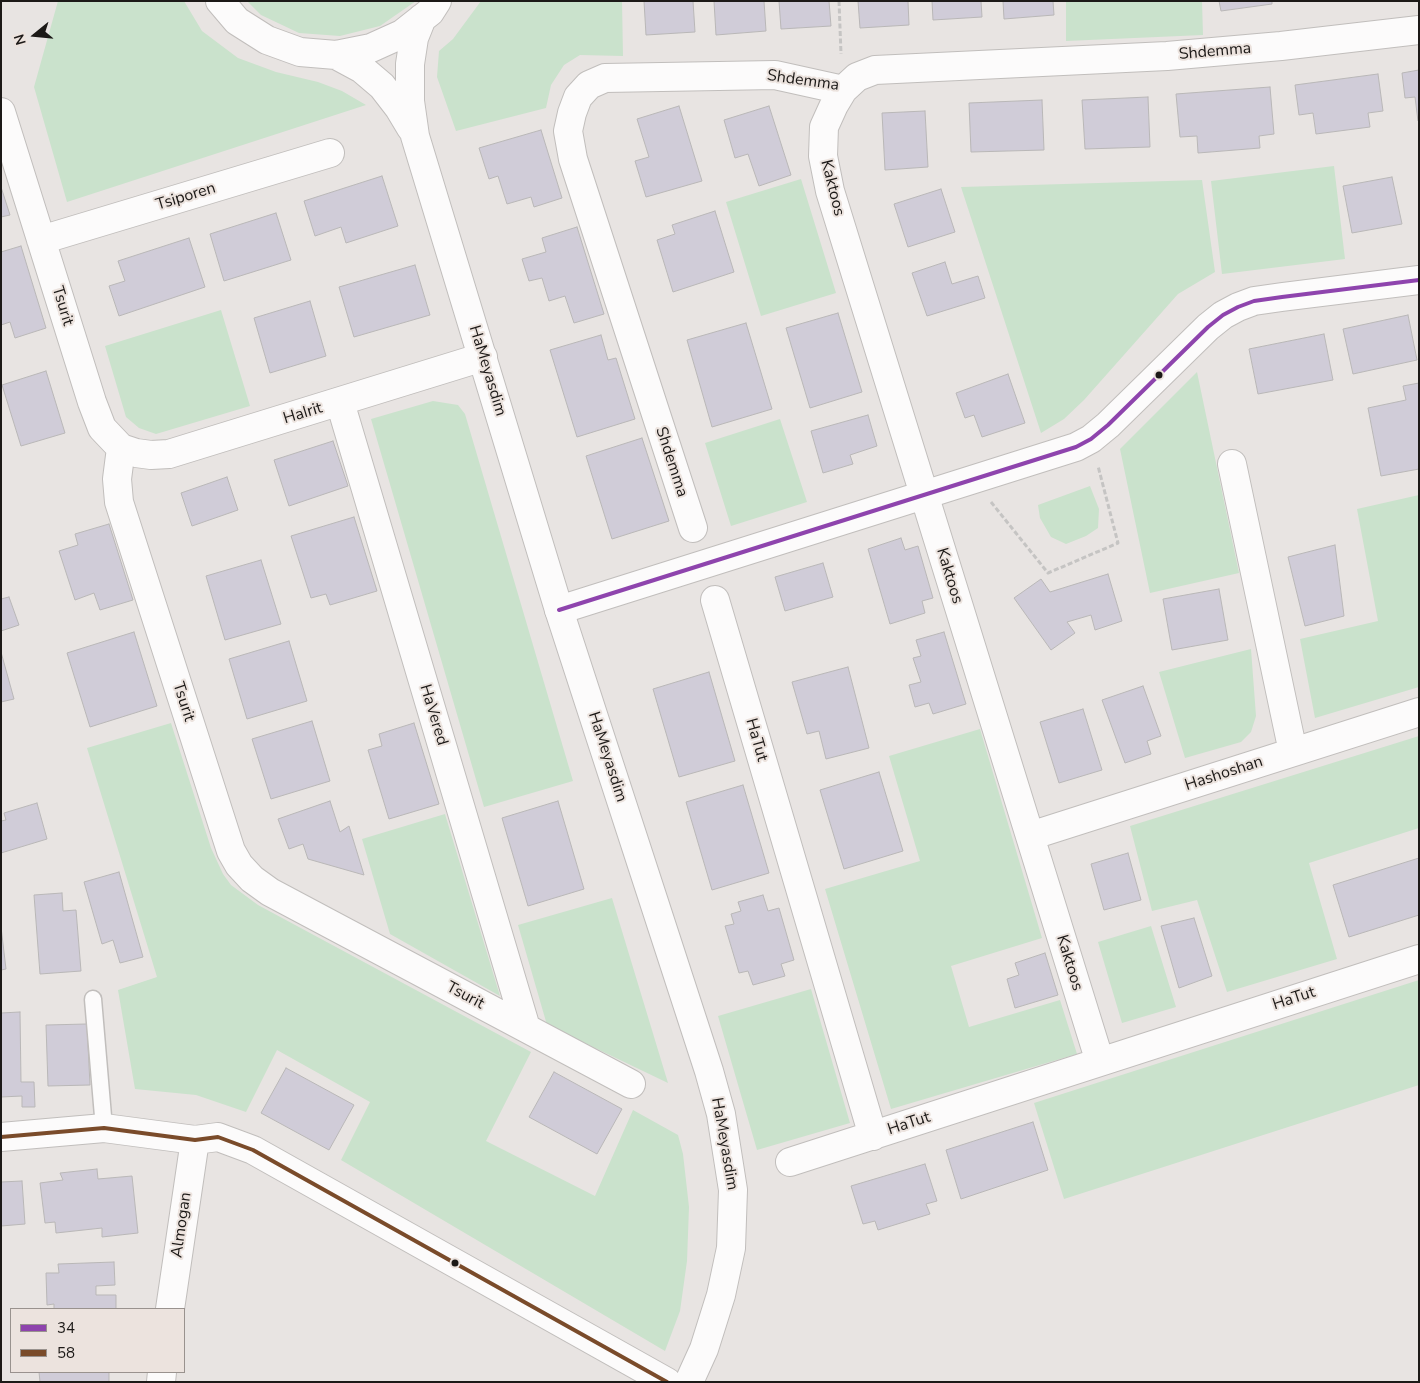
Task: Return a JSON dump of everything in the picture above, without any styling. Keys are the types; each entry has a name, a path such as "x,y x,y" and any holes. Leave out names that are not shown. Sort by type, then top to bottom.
{"street":[{"path":"220,1 237,21 267,40 300,52 336,55 371,48 402,34 430,9"},
{"name":"HaMeyasdim","path":"430,9 414,38 410,64 410,101 416,136 559,610 709,1071 721,1114 733,1190 731,1248 720,1295 704,1349 689,1382"},
{"name":"Shdemma","path":"693,528 574,159 568,132 572,113 578,97 590,85 605,78 775,75 843,90 858,77 875,70 1167,56 1281,46 1419,30"},
{"name":"HaMeyasdim","path":"336,55 362,70 382,86 399,108 416,136"},
{"name":"Kaktoos","path":"843,90 824,127 824,165 833,200 1100,1062"},
{"name":"Tsurit","path":"1,112 92,402 102,428 121,448 117,479 119,502 231,851 252,879 270,892 631,1084"},
{"name":"Tsiporen","path":"41,240 330,153"},
{"path":"559,610 1076,447 1108,425 1208,326 1238,307 1254,301 1419,280"},
{"name":"HaIrit","path":"121,448 136,454 169,454 483,357"},
{"name":"HaVered","path":"340,402 526,1028"},
{"path":"1232,464 1293,752"},
{"name":"HaTut","path":"715,600 873,1136 1419,958"},
{"name":"Hashoshan","path":"1030,836 1419,712"},
{"path":"1,1137 104,1128 195,1140 218,1137 253,1150 667,1382"},
{"path":"790,1162 873,1136"},
{"name":"Almogan","path":"170,1308 195,1140"}],"lane":[{"path":"93,999 104,1128"}],"path":[{"path":"839,1 843,90"},
{"path":"974,480 1048,573 1118,543 1091,438"}],"green space":[{"path":"58,1 184,1 202,31 238,58 276,72 318,82 342,91 366,105 67,202 34,87"},
{"path":"247,1 416,1 380,26 340,36 299,33 261,15"},
{"path":"481,1 622,1 623,56 580,55 564,65 551,85 546,108 456,131 437,77 439,51 453,39"},
{"path":"1066,1 1202,1 1203,35 1066,41"},
{"path":"1334,166 1345,259 1222,274 1211,181"},
{"path":"801,179 836,293 761,316 726,202"},
{"path":"1202,180 1215,272 1178,294 1084,400 1064,419 1041,433 961,187"},
{"path":"221,310 250,406 156,434 139,428 126,417 105,346"},
{"path":"1197,372 1239,573 1150,593 1120,449"},
{"path":"433,401 458,405 465,414 573,781 484,807 371,419"},
{"path":"780,419 807,502 731,526 705,443"},
{"path":"1090,486 1099,509 1098,528 1086,536 1066,544 1051,537 1040,518 1038,505"},
{"path":"1419,495 1419,687 1315,718 1300,639 1378,621 1357,509"},
{"path":"1251,649 1256,716 1251,732 1241,742 1185,758 1159,672"},
{"path":"171,723 211,848 223,874 231,885 258,905 531,1052 486,1141 595,1196 633,1110 678,1135 683,1154 689,1207 687,1261 680,1311 665,1351 341,1160 370,1102 277,1050 246,1112 196,1095 135,1089 118,990 157,977 87,748"},
{"path":"980,729 1042,938 951,966 969,1027 1060,1000 1077,1054 891,1109 825,889 920,861 889,756"},
{"path":"1419,736 1419,828 1309,863 1337,959 1227,992 1197,900 1152,911 1130,826"},
{"path":"445,814 500,996 390,934 362,839"},
{"path":"612,898 668,1083 547,1025 518,925"},
{"path":"1151,926 1176,1007 1122,1023 1098,942"},
{"path":"1419,980 1419,1085 1064,1199 1034,1103"},
{"path":"811,989 850,1123 757,1150 718,1016"}],"building":[{"path":"644,1 693,1 695,32 646,35"},
{"path":"714,1 764,1 766,31 716,35"},
{"path":"779,1 829,1 831,26 781,29"},
{"path":"858,1 908,1 909,25 860,28"},
{"path":"932,1 981,1 982,17 933,20"},
{"path":"1003,1 1053,1 1054,15 1004,19"},
{"path":"1219,1 1272,1 1272,4 1221,11"},
{"path":"1419,70 1418,121 1415,97 1405,98 1402,73"},
{"path":"1378,74 1383,111 1368,113 1370,127 1316,134 1313,113 1299,115 1295,85"},
{"path":"1270,87 1274,134 1259,136 1260,148 1198,153 1197,136 1180,137 1176,94"},
{"path":"1148,97 1150,147 1085,149 1082,100"},
{"path":"1042,100 1044,150 971,152 969,103"},
{"path":"679,106 702,181 646,197 635,161 649,157 637,119"},
{"path":"769,106 791,175 759,186 748,154 735,158 724,120"},
{"path":"925,111 928,167 885,170 882,113"},
{"path":"541,130 562,198 534,207 531,197 507,204 498,176 489,179 479,148"},
{"path":"382,176 398,226 346,243 341,227 315,236 304,201"},
{"path":"1392,177 1402,224 1352,233 1343,186"},
{"path":"1,187 10,215 1,217"},
{"path":"941,189 955,232 908,247 894,204"},
{"path":"715,211 734,272 673,292 657,240 675,234 672,225"},
{"path":"276,213 291,260 224,281 210,234"},
{"path":"577,227 604,314 574,323 565,296 549,301 542,278 529,281 522,259 546,252 542,238"},
{"path":"189,238 205,287 119,316 109,286 125,281 118,261"},
{"path":"21,246 46,328 15,338 10,322 1,325 1,252"},
{"path":"945,262 952,284 978,276 985,298 927,316 912,273"},
{"path":"415,265 430,315 354,337 339,287"},
{"path":"310,301 326,356 270,373 254,318"},
{"path":"838,313 862,392 810,408 786,328"},
{"path":"1408,315 1417,360 1353,374 1343,329"},
{"path":"746,323 772,409 712,427 687,340"},
{"path":"1324,334 1333,380 1258,394 1249,349"},
{"path":"601,335 608,360 616,358 635,419 577,437 550,350"},
{"path":"46,371 65,433 21,446 2,385"},
{"path":"1008,374 1025,423 982,437 974,415 965,418 956,393"},
{"path":"1419,383 1419,469 1381,476 1368,408 1406,400 1403,386"},
{"path":"868,415 877,446 850,455 853,464 823,473 811,431"},
{"path":"642,438 669,521 612,539 586,456"},
{"path":"333,441 348,486 289,506 274,460"},
{"path":"227,477 238,510 192,526 181,493"},
{"path":"354,517 377,591 330,605 326,594 311,598 291,536"},
{"path":"109,524 133,600 100,610 94,593 75,600 59,551 78,545 75,534"},
{"path":"901,538 905,550 918,546 933,598 922,601 925,613 890,624 868,549"},
{"path":"1335,545 1344,616 1305,626 1288,557"},
{"path":"261,560 281,624 225,640 206,576"},
{"path":"823,563 833,597 785,611 775,577"},
{"path":"1108,574 1122,621 1095,630 1091,615 1067,622 1075,633 1051,650 1014,598 1041,579 1050,592"},
{"path":"1219,589 1228,640 1172,650 1163,599"},
{"path":"9,597 19,625 1,631 1,599"},
{"path":"134,632 157,706 90,727 67,653"},
{"path":"944,632 966,704 933,714 929,703 915,707 909,685 921,682 913,658 921,656 916,640"},
{"path":"289,641 307,701 247,719 229,659"},
{"path":"1,652 14,699 1,702"},
{"path":"848,667 869,748 826,759 819,731 807,734 792,682"},
{"path":"709,672 735,761 679,777 653,689"},
{"path":"1143,686 1161,736 1147,741 1151,754 1125,763 1102,700"},
{"path":"1083,709 1102,770 1059,783 1040,722"},
{"path":"312,721 330,781 271,799 252,739"},
{"path":"414,723 439,804 389,819 368,750 382,746 379,734"},
{"path":"879,772 903,851 844,869 820,790"},
{"path":"743,785 769,873 712,890 686,802"},
{"path":"330,801 340,832 349,826 364,875 308,859 303,844 289,849 278,819"},
{"path":"558,801 584,889 528,906 502,818"},
{"path":"37,803 47,839 1,853 1,821 6,820 4,813"},
{"path":"1128,853 1141,900 1104,910 1091,864"},
{"path":"1419,858 1419,915 1349,937 1333,885"},
{"path":"119,872 143,957 120,963 113,940 102,944 84,882"},
{"path":"62,893 63,911 76,910 81,971 40,974 34,895"},
{"path":"763,895 768,911 779,908 794,960 781,964 785,976 753,985 748,971 739,973 725,926 734,924 731,914 741,911 738,902"},
{"path":"1194,918 1212,976 1179,988 1161,926"},
{"path":"1,927 6,969 1,970"},
{"path":"1045,953 1058,995 1015,1008 1007,979 1019,975 1015,963"},
{"path":"20,1012 21,1082 34,1082 35,1107 22,1107 22,1096 1,1097 1,1013"},
{"path":"87,1024 90,1085 48,1086 46,1025"},
{"path":"286,1068 354,1105 329,1150 261,1113"},
{"path":"554,1072 622,1109 597,1154 529,1117"},
{"path":"1033,1122 1048,1170 961,1199 946,1150"},
{"path":"925,1164 937,1201 926,1204 930,1214 878,1230 875,1221 863,1224 851,1186"},
{"path":"97,1169 98,1179 132,1176 138,1233 102,1237 102,1228 56,1233 55,1222 45,1223 40,1183 63,1180 60,1173"},
{"path":"22,1181 25,1224 1,1226 1,1182"},
{"path":"114,1262 115,1285 96,1286 96,1295 116,1295 116,1308 54,1308 54,1304 47,1305 46,1273 59,1273 58,1264"},
{"path":"39,1373 109,1373 109,1382 40,1382"}],"transit line":[{"name":"34","path":"559,610 1076,447 1091,439 1108,425 1208,327 1223,315 1238,307 1254,301 1419,280"},
{"name":"58","path":"1,1137 104,1128 195,1140 218,1137 253,1150 667,1382"}]}
